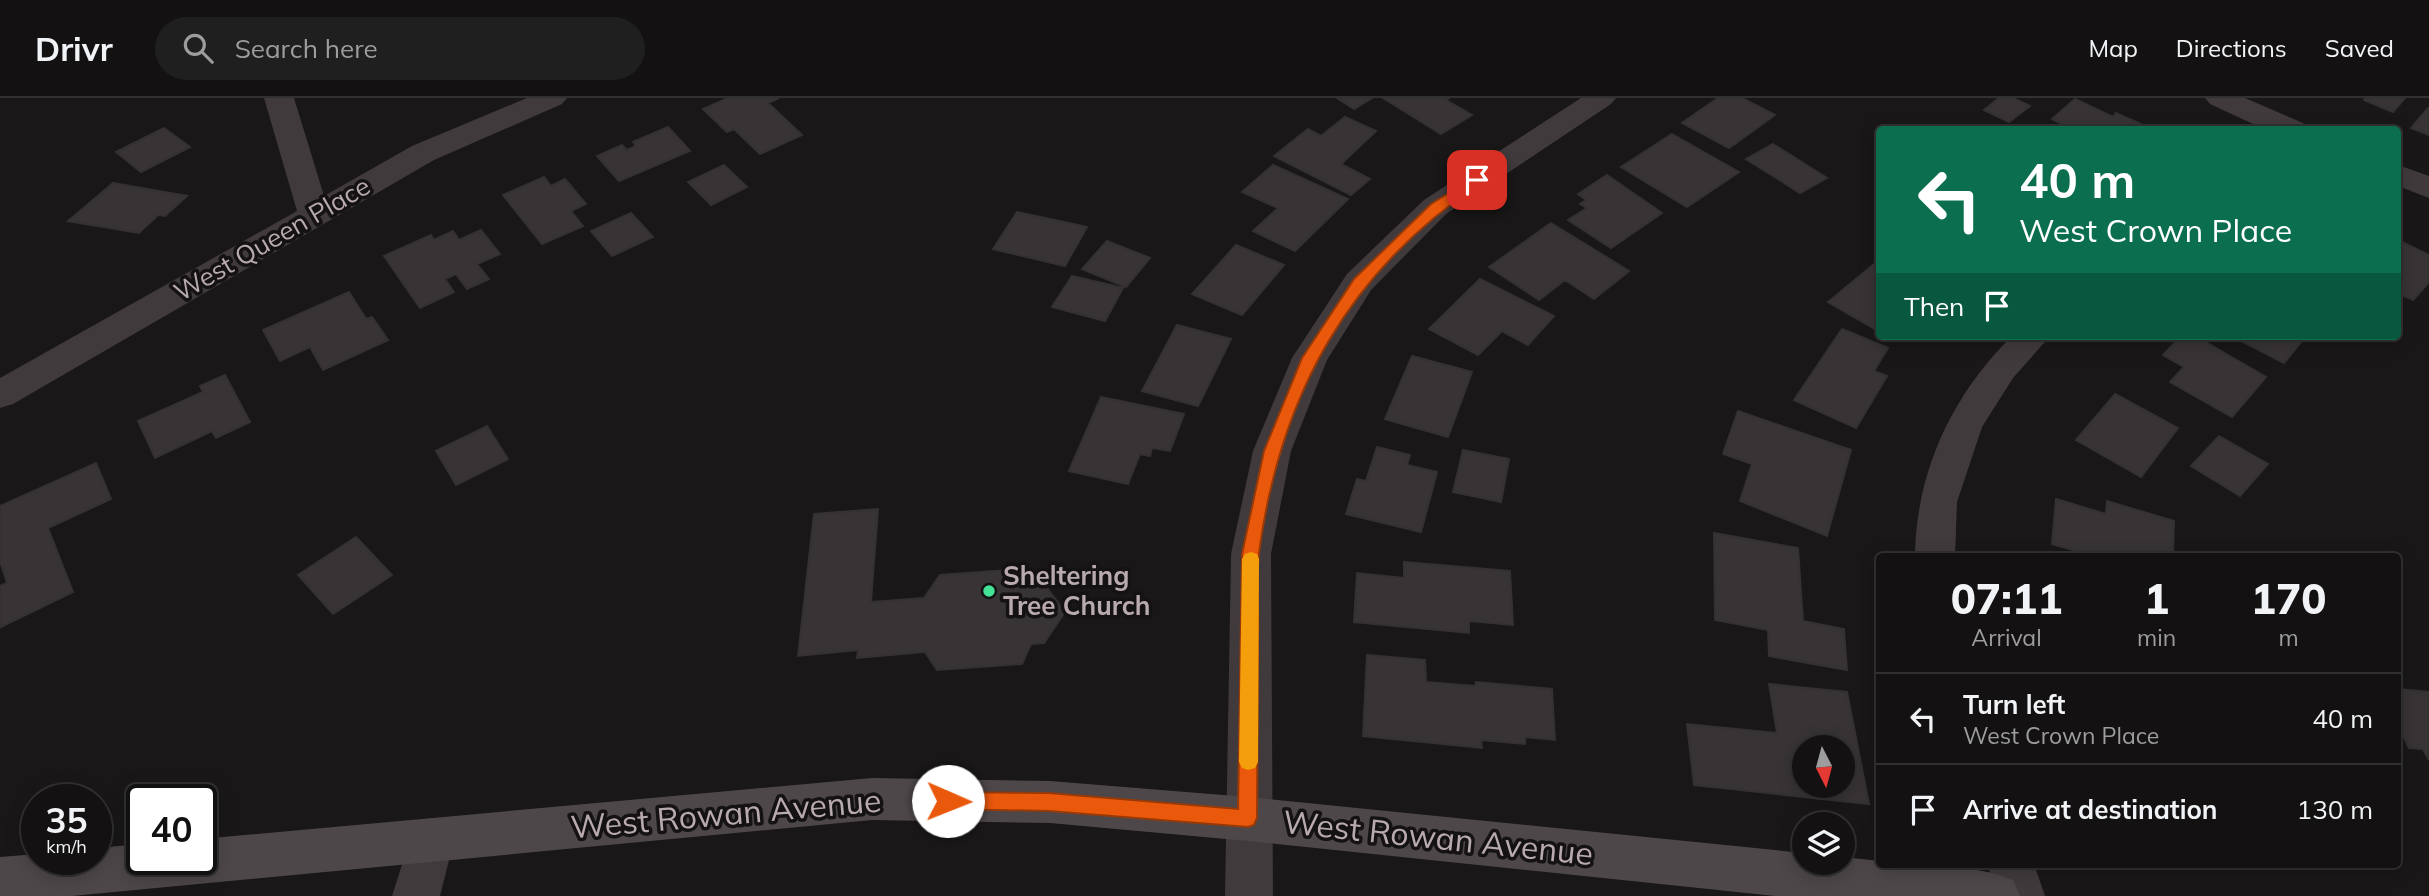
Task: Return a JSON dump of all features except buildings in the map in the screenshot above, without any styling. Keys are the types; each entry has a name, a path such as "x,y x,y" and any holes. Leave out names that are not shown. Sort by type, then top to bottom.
{"street":[{"path":"279,98 314,216"},
{"name":"West Queen Place","path":"0,395 423,153 552,98"},
{"path":"1249,896 1251,554 1272,451 1310,358 1359,282 1435,207 1601,98"},
{"path":"2220,98 2249,122 2270,126"},
{"path":"2401,176 2429,188"},
{"path":"1935,553 1938,502 1964,425 2000,369 2029,340"},
{"name":"West Rowan Avenue","path":"0,880 872,799 1049,802 1248,818 1996,896"},
{"path":"415,896 431,840"},
{"path":"2011,868 2021,896"}],"slow traffic":[{"path":"1248,762 1251,559"}],"place":[{"name":"Sheltering Tree Church","path":"989,591"}],"route":[{"path":"948,801 1049,802 1248,818 1251,554 1272,451 1310,358 1359,282 1435,207 1477,180"}]}
